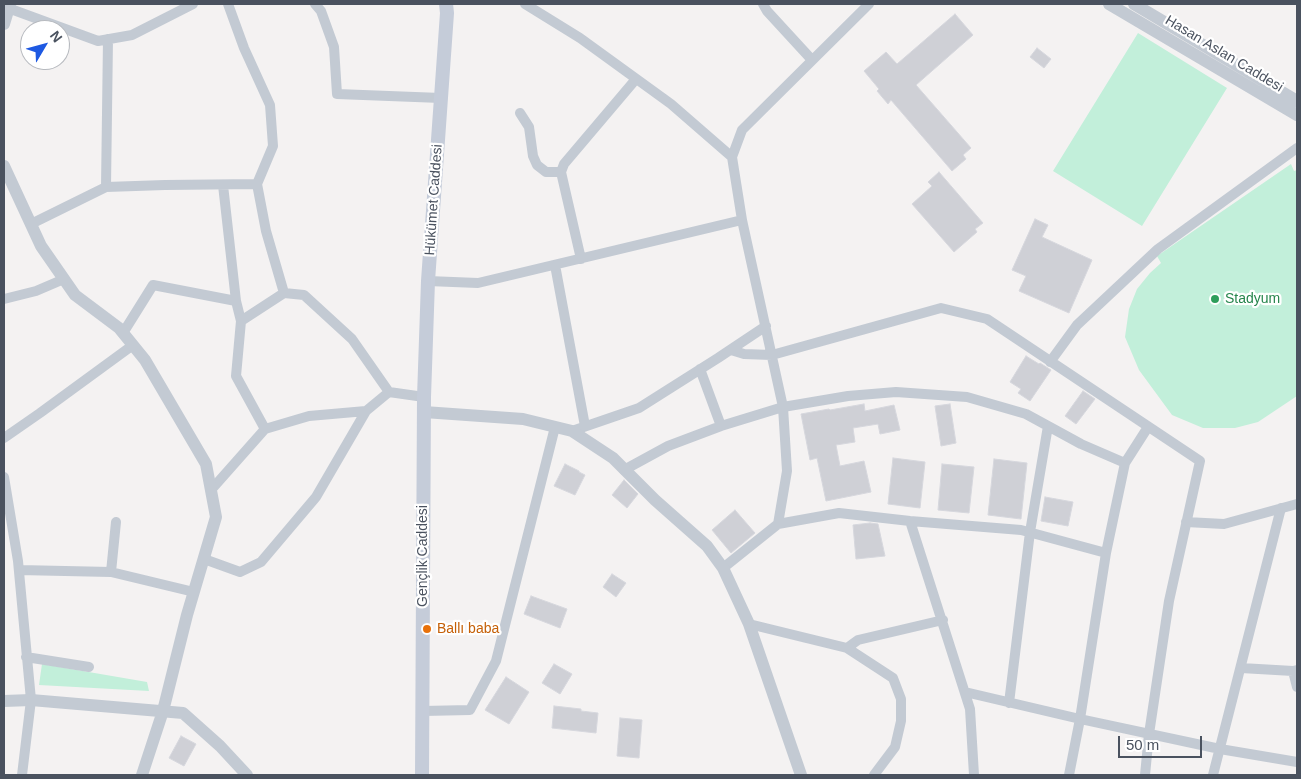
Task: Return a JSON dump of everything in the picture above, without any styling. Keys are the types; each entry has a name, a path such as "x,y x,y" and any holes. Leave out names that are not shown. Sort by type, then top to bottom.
{"main road":[{"name":"Hükümet Caddesi","path":"424,397 428,281 447,13 446,4"},
{"name":"Gençlik Caddesi","path":"422,775 424,397"}],"street":[{"path":"4,24 9,6 98,41 132,35 193,4"},
{"path":"228,4 244,48 270,105 273,146 257,184 266,231 284,294"},
{"path":"315,4 321,11 334,47 337,94 441,98"},
{"path":"525,4 580,38 672,104 732,157"},
{"path":"763,4 767,12 812,60"},
{"path":"778,524 787,471 783,407 742,220 732,157 742,130 869,4"},
{"name":"Hasan Aslan Caddesi","path":"1109,4 1297,115"},
{"name":"Hasan Aslan Caddesi","path":"1134,4 1297,101"},
{"path":"106,188 108,39"},
{"path":"581,259 561,172 564,164 636,79"},
{"path":"520,113 529,127 533,156 537,165 546,172 561,172"},
{"path":"1050,362 1078,325 1158,249 1297,148"},
{"path":"4,166 42,246 64,279 76,295 119,328 146,360 206,464 216,517 163,711 142,775"},
{"path":"31,224 106,188 257,184"},
{"path":"223,185 236,301 241,321 236,376 265,429"},
{"path":"428,281 478,283 742,220"},
{"path":"555,265 578,429 613,458 655,500 707,546 723,568 749,624 801,775"},
{"path":"4,299 36,291 64,279"},
{"path":"123,333 153,285 236,301"},
{"path":"241,321 284,294 304,295 352,339 389,392 424,397"},
{"path":"731,350 744,354 772,355 941,308 988,319 1200,461 1169,601 1149,734 1145,775"},
{"path":"424,412 523,419 555,427 578,429 639,408 766,326"},
{"path":"4,438 133,345"},
{"path":"700,369 721,426"},
{"path":"204,559 240,572 262,562 316,497 366,411 389,392"},
{"path":"624,470 668,446 721,426 783,407 848,396 896,392 967,397 1026,414 1081,444 1125,462"},
{"path":"211,490 265,429 309,416 366,411"},
{"path":"1009,703 1030,532 1048,426"},
{"path":"422,711 470,710 496,661 555,427"},
{"path":"1069,775 1080,719 1106,553 1125,462 1148,427"},
{"path":"4,477 19,570 30,700 22,775"},
{"path":"1186,522 1224,524 1297,504"},
{"path":"1213,775 1281,508"},
{"path":"723,568 778,524 840,513 1021,530 1106,553"},
{"path":"910,521 970,709 974,775"},
{"path":"111,572 116,522"},
{"path":"19,570 111,572 194,592"},
{"path":"847,648 858,640 943,620"},
{"path":"749,624 847,648 893,678 901,698 901,721 895,747 874,775"},
{"path":"26,657 89,667"},
{"path":"1241,668 1295,671 1297,687"},
{"path":"965,692 1220,749 1297,762"},
{"path":"4,700 30,700 183,713 220,746 247,775"}],"green space":[{"path":"1138,33 1227,88 1142,226 1053,171"},
{"name":"Stadyum","path":"1291,164 1294,171 1297,170 1297,396 1258,422 1235,428 1203,428 1172,415 1139,370 1125,337 1129,309 1137,289 1161,263 1157,256"},
{"path":"42,664 147,682 149,691 39,685"}],"building":[{"path":"955,14 973,35 916,85 971,148 963,155 966,159 952,171 891,100 888,104 877,91 879,89 864,71 886,52 897,64"},
{"path":"1037,48 1051,59 1044,68 1030,57"},
{"path":"939,172 983,223 975,229 977,232 954,252 912,204 932,186 928,182"},
{"path":"1035,219 1048,225 1042,237 1092,260 1069,313 1019,291 1026,276 1012,270"},
{"path":"1026,356 1051,370 1030,401 1018,393 1021,389 1010,382"},
{"path":"1083,391 1095,399 1076,424 1065,416"},
{"path":"864,404 865,411 894,405 900,430 880,434 878,424 853,428 855,442 836,445 840,466 864,461 871,492 826,501 817,458 810,460 801,414"},
{"path":"950,404 956,443 941,446 935,406"},
{"path":"893,458 925,462 920,508 888,504"},
{"path":"994,459 1027,463 1021,519 988,515"},
{"path":"565,464 585,475 575,495 554,486"},
{"path":"942,464 974,467 969,513 938,510"},
{"path":"624,480 638,494 627,508 612,495"},
{"path":"1045,497 1073,502 1068,526 1041,521"},
{"path":"735,510 755,533 731,553 712,530"},
{"path":"878,524 885,556 856,559 853,525"},
{"path":"612,574 626,583 616,597 603,587"},
{"path":"531,596 567,609 560,628 524,614"},
{"path":"554,664 572,674 560,694 542,683"},
{"path":"506,677 529,692 509,724 485,710"},
{"path":"554,706 598,713 596,733 552,728"},
{"path":"620,718 642,720 639,758 617,756"},
{"path":"181,736 196,744 184,766 169,758"}],"place":[{"name":"Stadyum","path":"1215,299"},
{"name":"Ballı baba","path":"427,629"}]}
